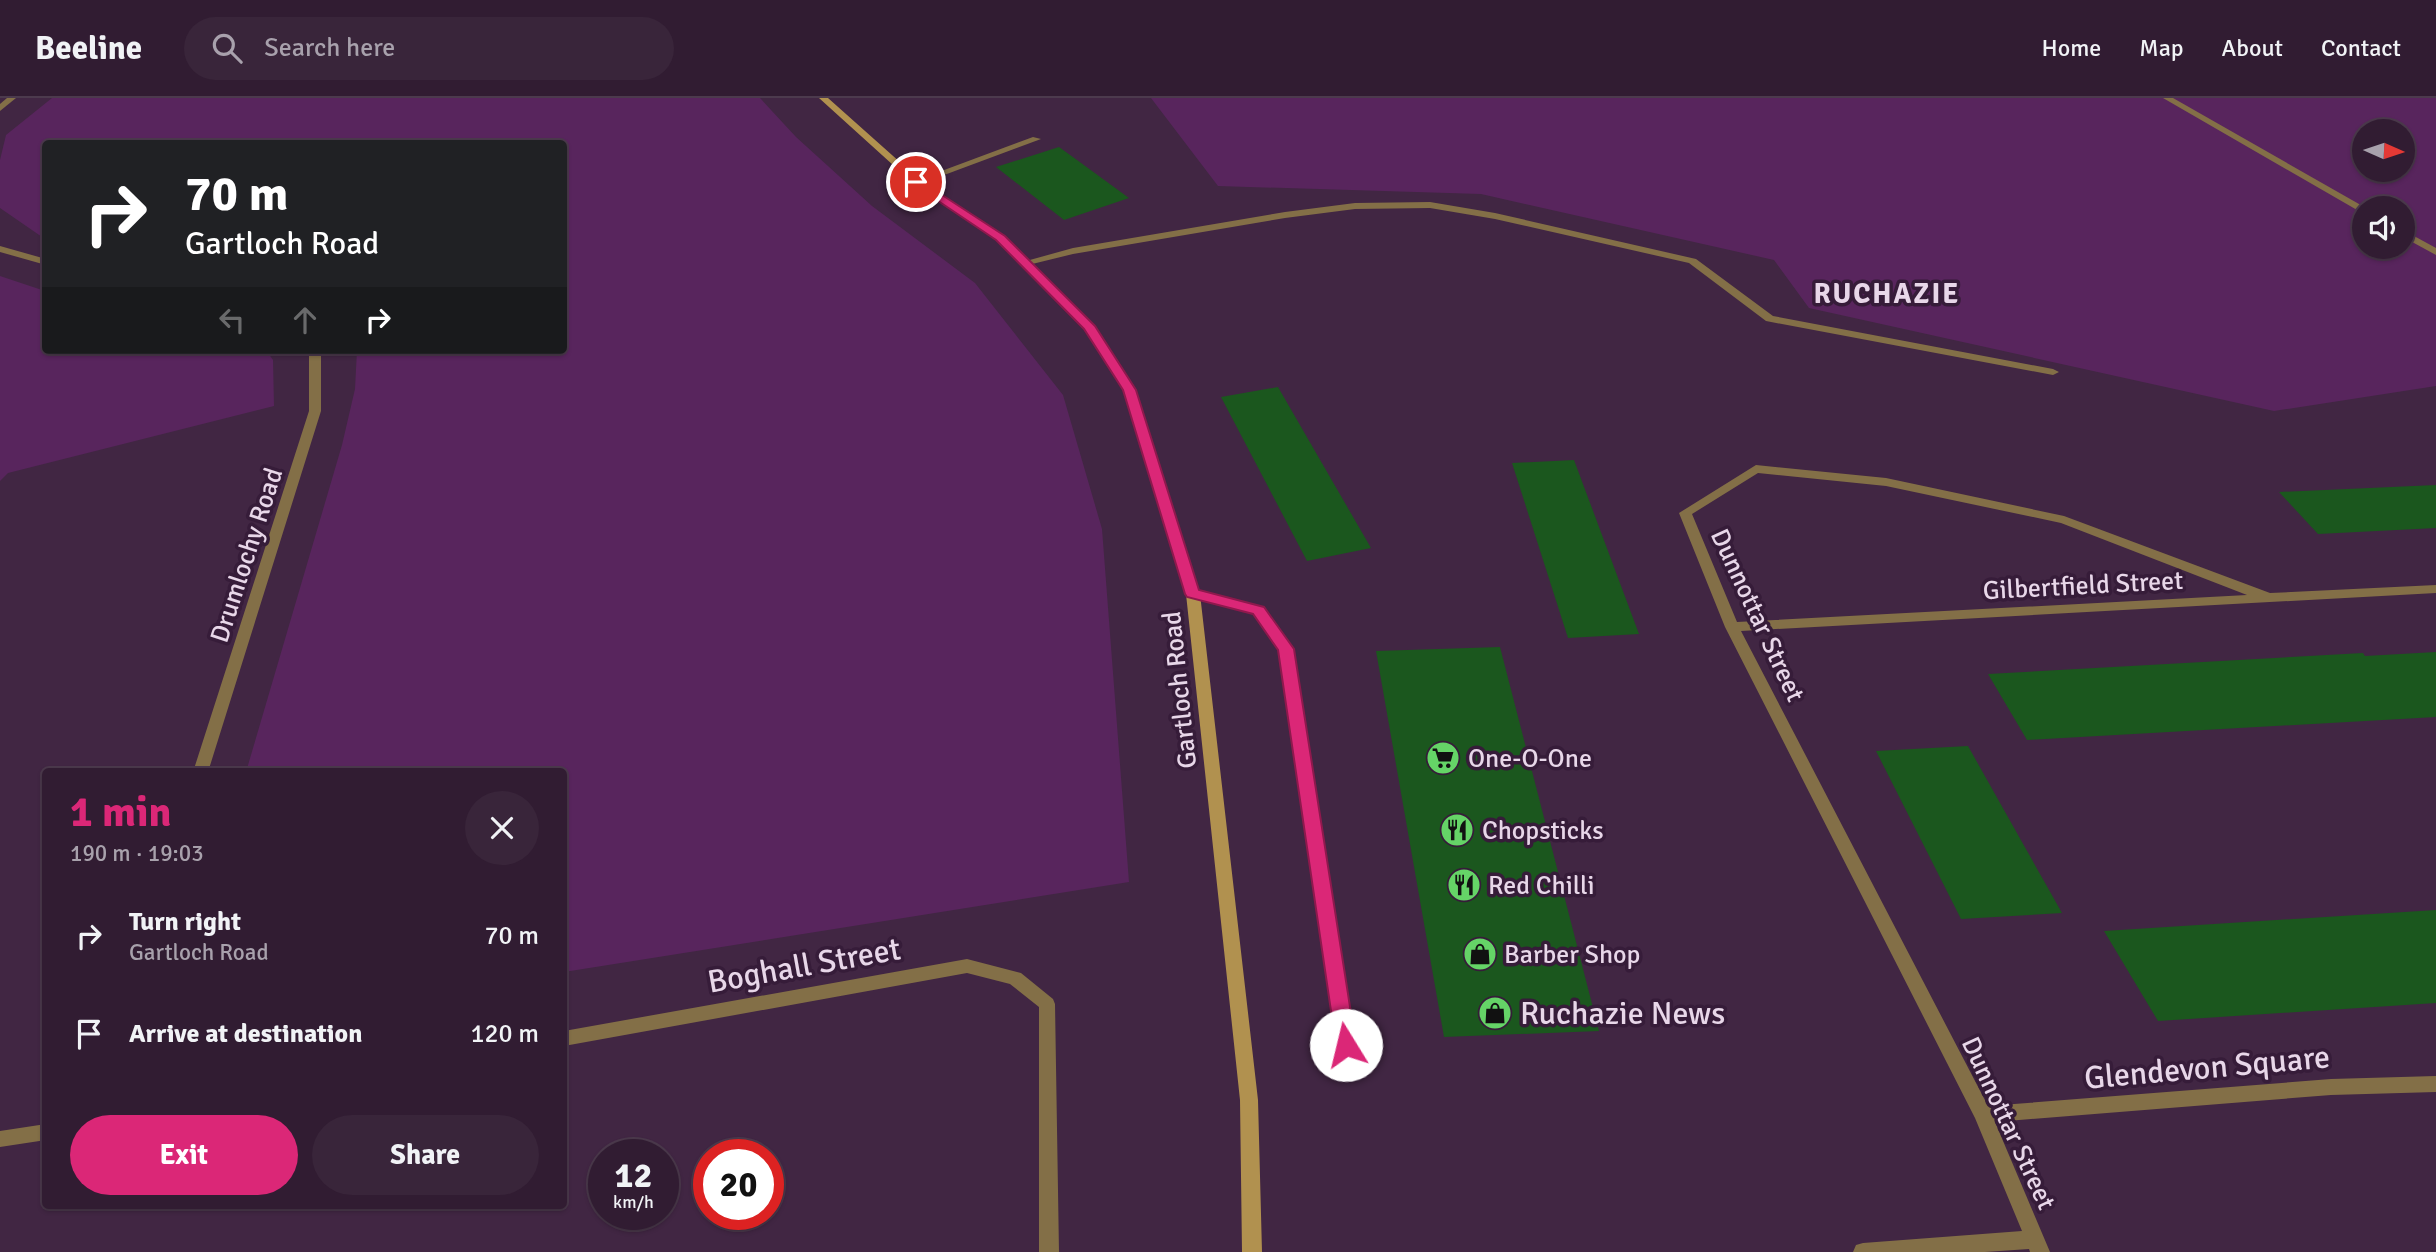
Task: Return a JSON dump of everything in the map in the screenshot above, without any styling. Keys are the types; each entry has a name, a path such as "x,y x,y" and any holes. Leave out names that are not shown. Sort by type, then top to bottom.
{"main road":[{"name":"Gartloch Road","path":"823,98 916,182 1000,238 1089,326 1130,390 1193,594 1249,1100 1252,1252"}],"street":[{"path":"0,108 12,98"},
{"path":"2167,98 2352,204"},
{"path":"916,182 1036,138"},
{"path":"1024,262 1073,251 1285,215 1355,206 1430,205 1495,216 1692,261 1770,319 2053,372"},
{"path":"2415,240 2436,252"},
{"path":"0,249 42,261"},
{"name":"Drumlochy Road","path":"201,768 316,411 315,354"},
{"name":"Dunnottar Street","path":"2037,1246 1983,1115 1731,626 1685,513 1756,469 1886,482 2064,520 2269,598"},
{"name":"Gilbertfield Street","path":"1731,626 2436,589"},
{"path":"1193,594 1258,610 1286,649 1346,1045"},
{"name":"Boghall Street","path":"567,1038 967,966 1014,978 1047,1003 1049,1252"},
{"name":"Glendevon Square","path":"1983,1115 2332,1087 2436,1084"},
{"path":"0,1139 42,1133"},
{"path":"1863,1252 2037,1246"}],"shaded area":[{"path":"52,98 760,98 796,137 872,206 975,283 1063,395 1102,529 1129,882 567,972 567,768 247,768 342,445 355,389 357,354 567,354 567,140 42,140 42,237 0,208 0,160 6,135"},
{"path":"1151,98 2436,98 2436,386 2274,411 1809,308 1774,260 1481,194 1218,186"},
{"path":"0,276 42,290 42,354 269,354 273,360 274,406 8,473 0,481"}],"building":[{"path":"1059,147 1129,198 1064,220 996,167"},
{"path":"1278,387 1371,548 1307,561 1221,397"},
{"path":"1574,460 1639,634 1568,638 1512,463"},
{"path":"2436,485 2436,528 2318,534 2279,492"},
{"path":"1500,647 1599,1031 1444,1037 1376,651"},
{"path":"2436,652 2436,717 2027,740 1988,674 2363,653 2365,656"},
{"path":"1968,746 2062,913 1961,919 1876,751"},
{"path":"2436,910 2436,1003 2158,1021 2104,931"}],"place":[{"name":"One-O-One","path":"1443,758"},
{"name":"Chopsticks","path":"1457,830"},
{"name":"Red Chilli","path":"1464,885"},
{"name":"Barber Shop","path":"1480,954"},
{"name":"Ruchazie News","path":"1495,1013"}],"district":[{"name":"RUCHAZIE","path":"1887,293"}],"route":[{"path":"916,182 1000,238 1089,326 1130,390 1193,594 1258,610 1286,649 1346,1045"}]}
